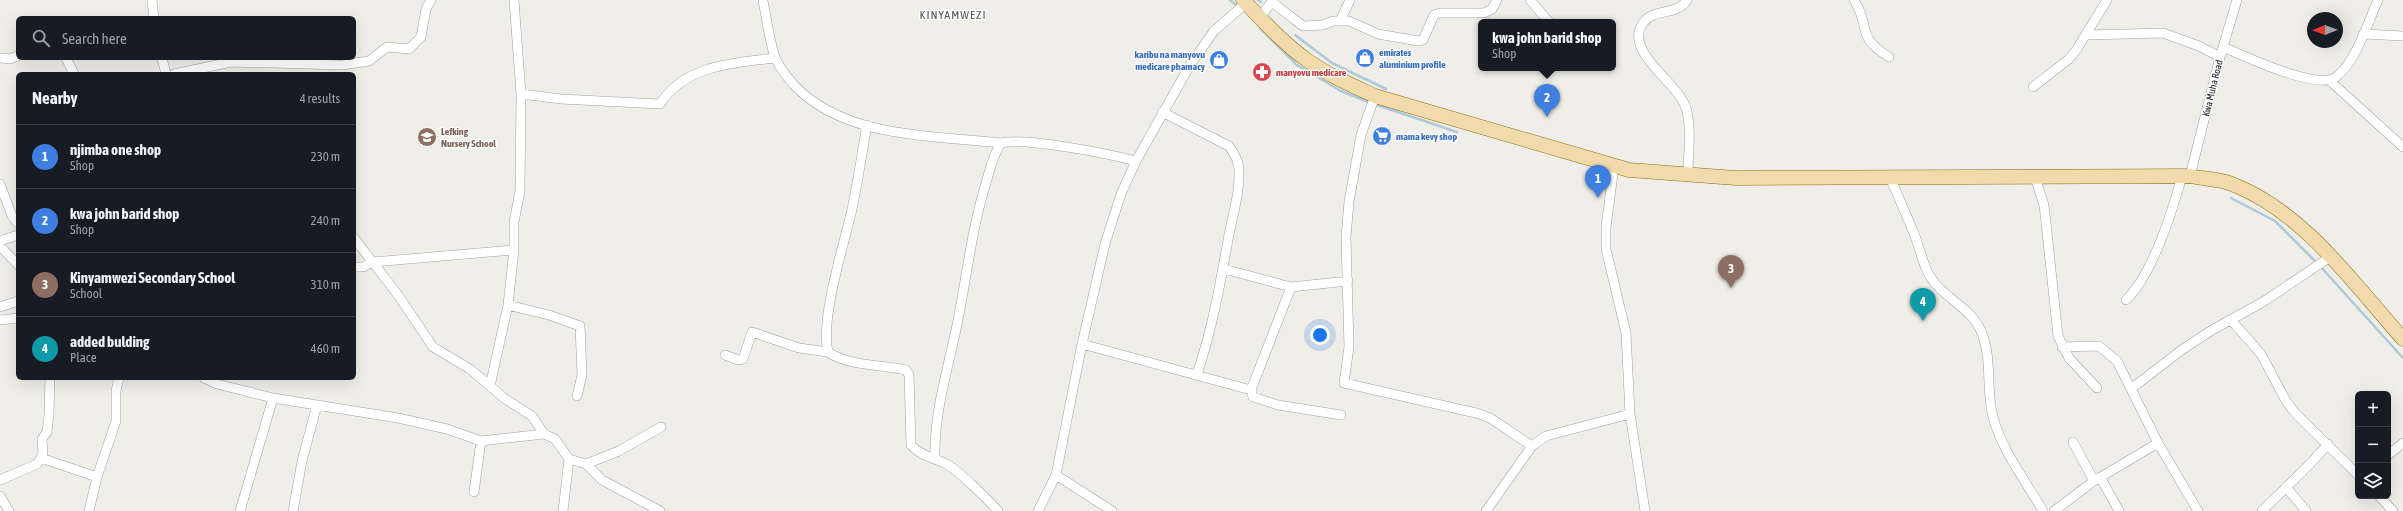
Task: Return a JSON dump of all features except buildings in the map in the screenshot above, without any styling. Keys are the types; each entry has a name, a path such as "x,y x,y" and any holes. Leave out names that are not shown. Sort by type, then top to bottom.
{"main road":[{"path":"1244,2 1283,41 1307,60 1337,79 1375,96 1629,170 1736,178 2186,176 2232,184 2267,203 2294,221 2330,257 2403,339"}],"street":[{"path":"152,0 154,16"},
{"path":"184,72 231,62 342,65 369,61 387,47 409,50 421,37 426,9 431,0"},
{"path":"490,386 508,305 514,250 514,222 520,191 521,94 514,0"},
{"path":"1340,20 1350,0"},
{"path":"1260,18 1273,1 1303,26 1340,20 1349,21 1378,34 1421,41 1434,15 1440,13 1484,13 1492,8 1498,0"},
{"path":"1530,0 1546,19"},
{"path":"1687,0 1679,8 1652,16 1644,22 1639,30 1639,40 1641,50 1674,88 1686,109 1688,175"},
{"path":"1854,0 1861,15 1867,39 1874,48 1889,57"},
{"path":"2033,87 2069,59 2087,35 2107,0"},
{"name":"Kwa Muha Road","path":"2126,300 2135,291 2161,238 2186,176 2236,0"},
{"path":"2223,48 2306,79 2329,80 2336,78 2354,54 2378,0"},
{"path":"763,1 775,58 785,75 815,104 867,125 929,137 1001,143 1018,142 1062,147 1136,161"},
{"path":"1038,511 1056,475 1082,344 1105,244 1121,194 1136,161 1162,112 1190,65 1214,31 1244,2"},
{"path":"2087,35 2163,33 2199,46 2220,57"},
{"path":"2363,34 2403,36"},
{"path":"0,58 10,59 16,57"},
{"path":"521,94 561,99 660,104 668,91 694,74 708,68 775,58"},
{"path":"67,60 73,72"},
{"path":"162,60 166,72"},
{"path":"2329,80 2403,147"},
{"path":"1375,96 1361,135 1353,179 1346,237 1349,347 1344,383 1476,412 1490,418 1532,446"},
{"path":"1162,112 1229,146 1237,160 1238,188 1224,269 1209,337 1197,374"},
{"path":"828,352 825,334 828,313 852,206 867,125"},
{"path":"935,457 936,422 958,319 968,254 980,203 996,152 1001,143"},
{"path":"1614,166 1606,227 1606,249 1626,333 1630,414 1645,511"},
{"path":"1890,177 1932,280 1968,310 1979,326 1984,337 1993,416 2005,448 2043,511"},
{"path":"2035,177 2044,205 2054,314 2058,336 2068,358 2096,388"},
{"path":"0,184 12,216 16,221"},
{"path":"0,241 16,236"},
{"path":"356,241 433,347 470,369 515,406 532,416 544,434"},
{"path":"0,246 16,263"},
{"path":"356,267 363,267 373,262 514,250"},
{"path":"2132,388 2183,349 2263,302 2330,257"},
{"path":"1224,269 1291,287 1348,281"},
{"path":"1291,287 1251,390 1253,396 1278,405 1341,415"},
{"path":"0,307 16,302"},
{"path":"508,305 549,315 580,326 582,374 577,396"},
{"path":"0,320 16,318"},
{"path":"2231,320 2261,354 2286,401 2296,414 2355,472"},
{"path":"725,355 738,360 742,359 752,332 799,348 828,352 835,356 858,363 906,370 909,375 911,446 916,451 935,457 950,466 998,511"},
{"path":"1082,344 1197,374 1251,390"},
{"path":"2062,347 2090,345 2105,348 2117,361 2132,388 2158,443 2198,511"},
{"path":"1,476 37,464 41,458 43,454 42,440 47,432 49,415 50,380"},
{"path":"89,511 97,477 116,421 116,390 118,380"},
{"path":"208,380 217,384 272,398 419,422 447,429 481,441 544,434 555,439 568,459 563,511"},
{"path":"240,511 272,398"},
{"path":"293,511 302,461 316,405"},
{"path":"1486,511 1532,446 1546,436 1630,414"},
{"path":"586,464 618,451 660,427"},
{"path":"474,492 481,441"},
{"path":"2073,442 2119,511"},
{"path":"2054,511 2097,479 2158,443"},
{"path":"2391,453 2403,443"},
{"path":"2262,511 2310,464 2328,444"},
{"path":"41,458 97,477"},
{"path":"568,459 586,464 602,480 660,511"},
{"path":"1056,475 1112,511"},
{"path":"2286,487 2306,511"},
{"path":"0,496 9,511"},
{"path":"2382,499 2393,511"}],"waterway":[{"path":"1230,0 1237,6"},
{"path":"1260,28 1297,65 1341,91 1371,103"},
{"path":"1295,35 1332,63 1386,89"},
{"path":"1377,105 1457,132"},
{"path":"2231,198 2275,221 2320,266 2403,358"}],"place":[{"name":"emirates aluminium profile","path":"1365,58"},
{"name":"karibu na manyovu medicare phamacy","path":"1219,60"},
{"name":"manyovu medicare","path":"1262,72"},
{"name":"kwa john barid shop","path":"1547,117"},
{"name":"mama kevy shop","path":"1382,136"},
{"name":"Lefking Nursery School","path":"427,137"},
{"name":"njimba one shop","path":"1598,198"},
{"name":"Kinyamwezi Secondary School","path":"1731,288"},
{"name":"added bulding","path":"1923,321"}],"district":[{"name":"KINYAMWEZI","path":"953,15"}]}
